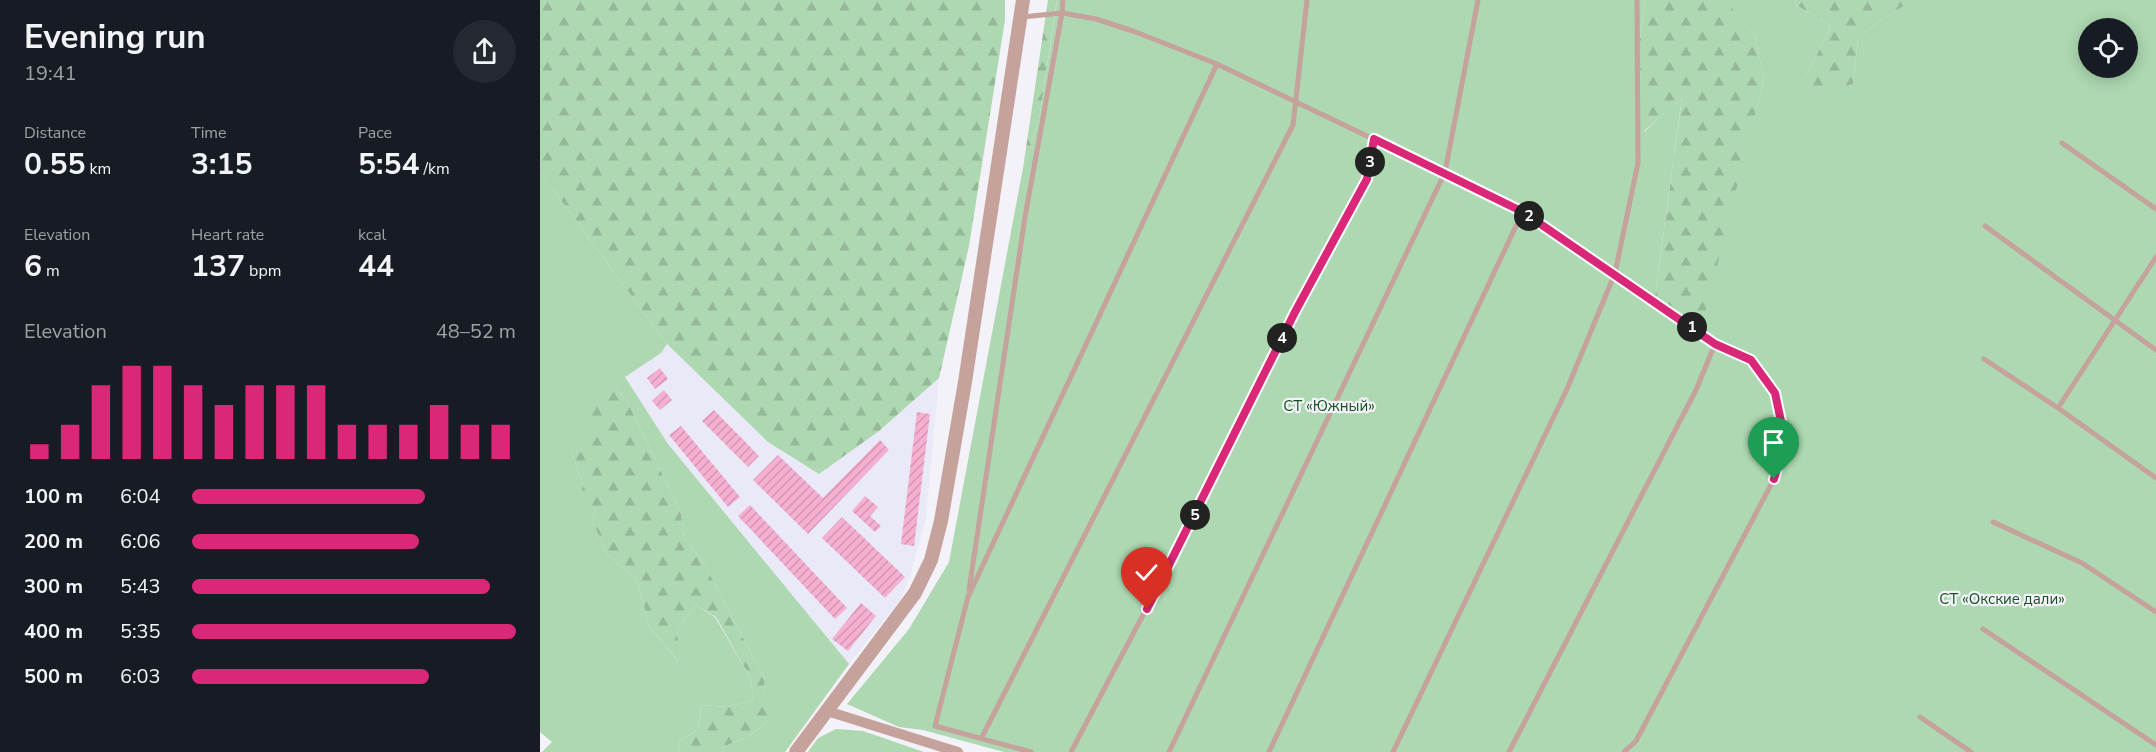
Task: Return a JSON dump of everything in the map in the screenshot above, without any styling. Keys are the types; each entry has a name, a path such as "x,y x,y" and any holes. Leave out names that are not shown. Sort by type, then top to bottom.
{"street":[{"path":"796,752 915,593 931,560 941,521 965,382 1023,0"},
{"path":"827,711 958,752"}],"lane":[{"path":"1031,752 935,726 968,597 1025,217 1063,0"},
{"path":"982,737 1293,125 1307,0"},
{"path":"1168,752 1445,172 1478,0"},
{"path":"1393,752 1567,389 1615,273 1638,163 1637,0"},
{"path":"1022,17 1062,13 1096,19 1217,64 1445,172 1523,212 1615,273 1715,344 1751,360 1775,393 1785,440 1774,479 1636,741 1624,752"},
{"path":"968,597 1217,64"},
{"path":"1071,752 1184,537 1295,312 1367,179 1374,139"},
{"path":"2062,142 2156,210"},
{"path":"1269,752 1523,212"},
{"path":"1985,226 2156,350"},
{"path":"2058,408 2156,257"},
{"path":"1509,752 1696,390 1715,344"},
{"path":"1984,359 2058,408 2156,478"},
{"path":"1993,522 2082,563 2156,612"},
{"path":"1983,629 2156,745"},
{"path":"1920,717 1971,752"}],"shaded area":[{"path":"667,344 768,442 879,431 939,378 926,518 911,573 901,599 849,664 668,444 625,377 661,353"}],"green space":[{"path":"540,0 1005,0 1005,20 969,246 939,378 879,431 819,474 768,442 667,344 540,172"},
{"path":"1048,0 1057,0 1039,120 1023,168"},
{"name":"СТ «Южный»","path":"1057,0 1645,0 1639,47 1644,132 1682,96 1655,296 1701,325 1764,79 1755,36 1730,7 1732,0 1795,0 1796,5 1831,26 1805,78 1853,84 1858,39 1880,20 1904,6 1904,0 2156,0 2156,752 1004,752 923,730 899,727 847,704 909,629 949,562 1023,168 1039,120"},
{"path":"1645,0 1732,0 1731,7 1755,36 1764,79 1702,326 1655,296 1682,97 1643,132 1639,47"},
{"path":"1795,0 1904,0 1904,6 1880,20 1858,39 1853,84 1818,94 1805,78 1831,26 1796,5"},
{"path":"540,172 667,344 661,353 625,377 668,444 849,664 785,752 722,752 724,746 745,739 770,720 765,680 704,563 684,538 681,513 627,401 615,387 587,448 572,452 583,487 595,507 593,523 608,555 637,580 649,626 679,662 677,629 696,605 715,617 750,677 754,700 727,707 700,705 698,728 678,741 680,752 542,752 552,742 540,732"},
{"path":"615,387 627,401 681,513 684,538 704,563 765,680 770,720 745,739 724,746 722,752 680,752 678,741 698,728 700,705 727,707 754,700 750,677 716,617 696,605 677,629 680,663 649,626 637,580 608,555 593,523 595,507 579,498 583,487 572,452 587,447 589,407"},
{"path":"836,729 863,731 924,752 808,752 818,738"}],"building":[{"path":"660,368 668,379 655,389 647,378"},
{"path":"664,390 672,400 660,410 652,401"},
{"path":"714,410 759,456 748,467 702,421"},
{"path":"917,412 930,414 914,546 901,544"},
{"path":"681,426 740,497 728,507 669,435"},
{"path":"880,440 889,450 808,534 753,480 778,455 823,498"},
{"path":"865,496 878,507 870,516 881,526 875,532 852,511"},
{"path":"750,505 847,608 835,619 738,516"},
{"path":"842,517 905,577 885,598 822,538"},
{"path":"861,603 876,616 848,651 832,639"}],"route":[{"path":"1147,609 1295,312 1367,179 1374,139 1523,212 1615,273 1715,344 1751,360 1775,393 1785,440 1774,479"}],"park label":[{"name":"СТ «Окские дали»","path":"2002,599"}]}
